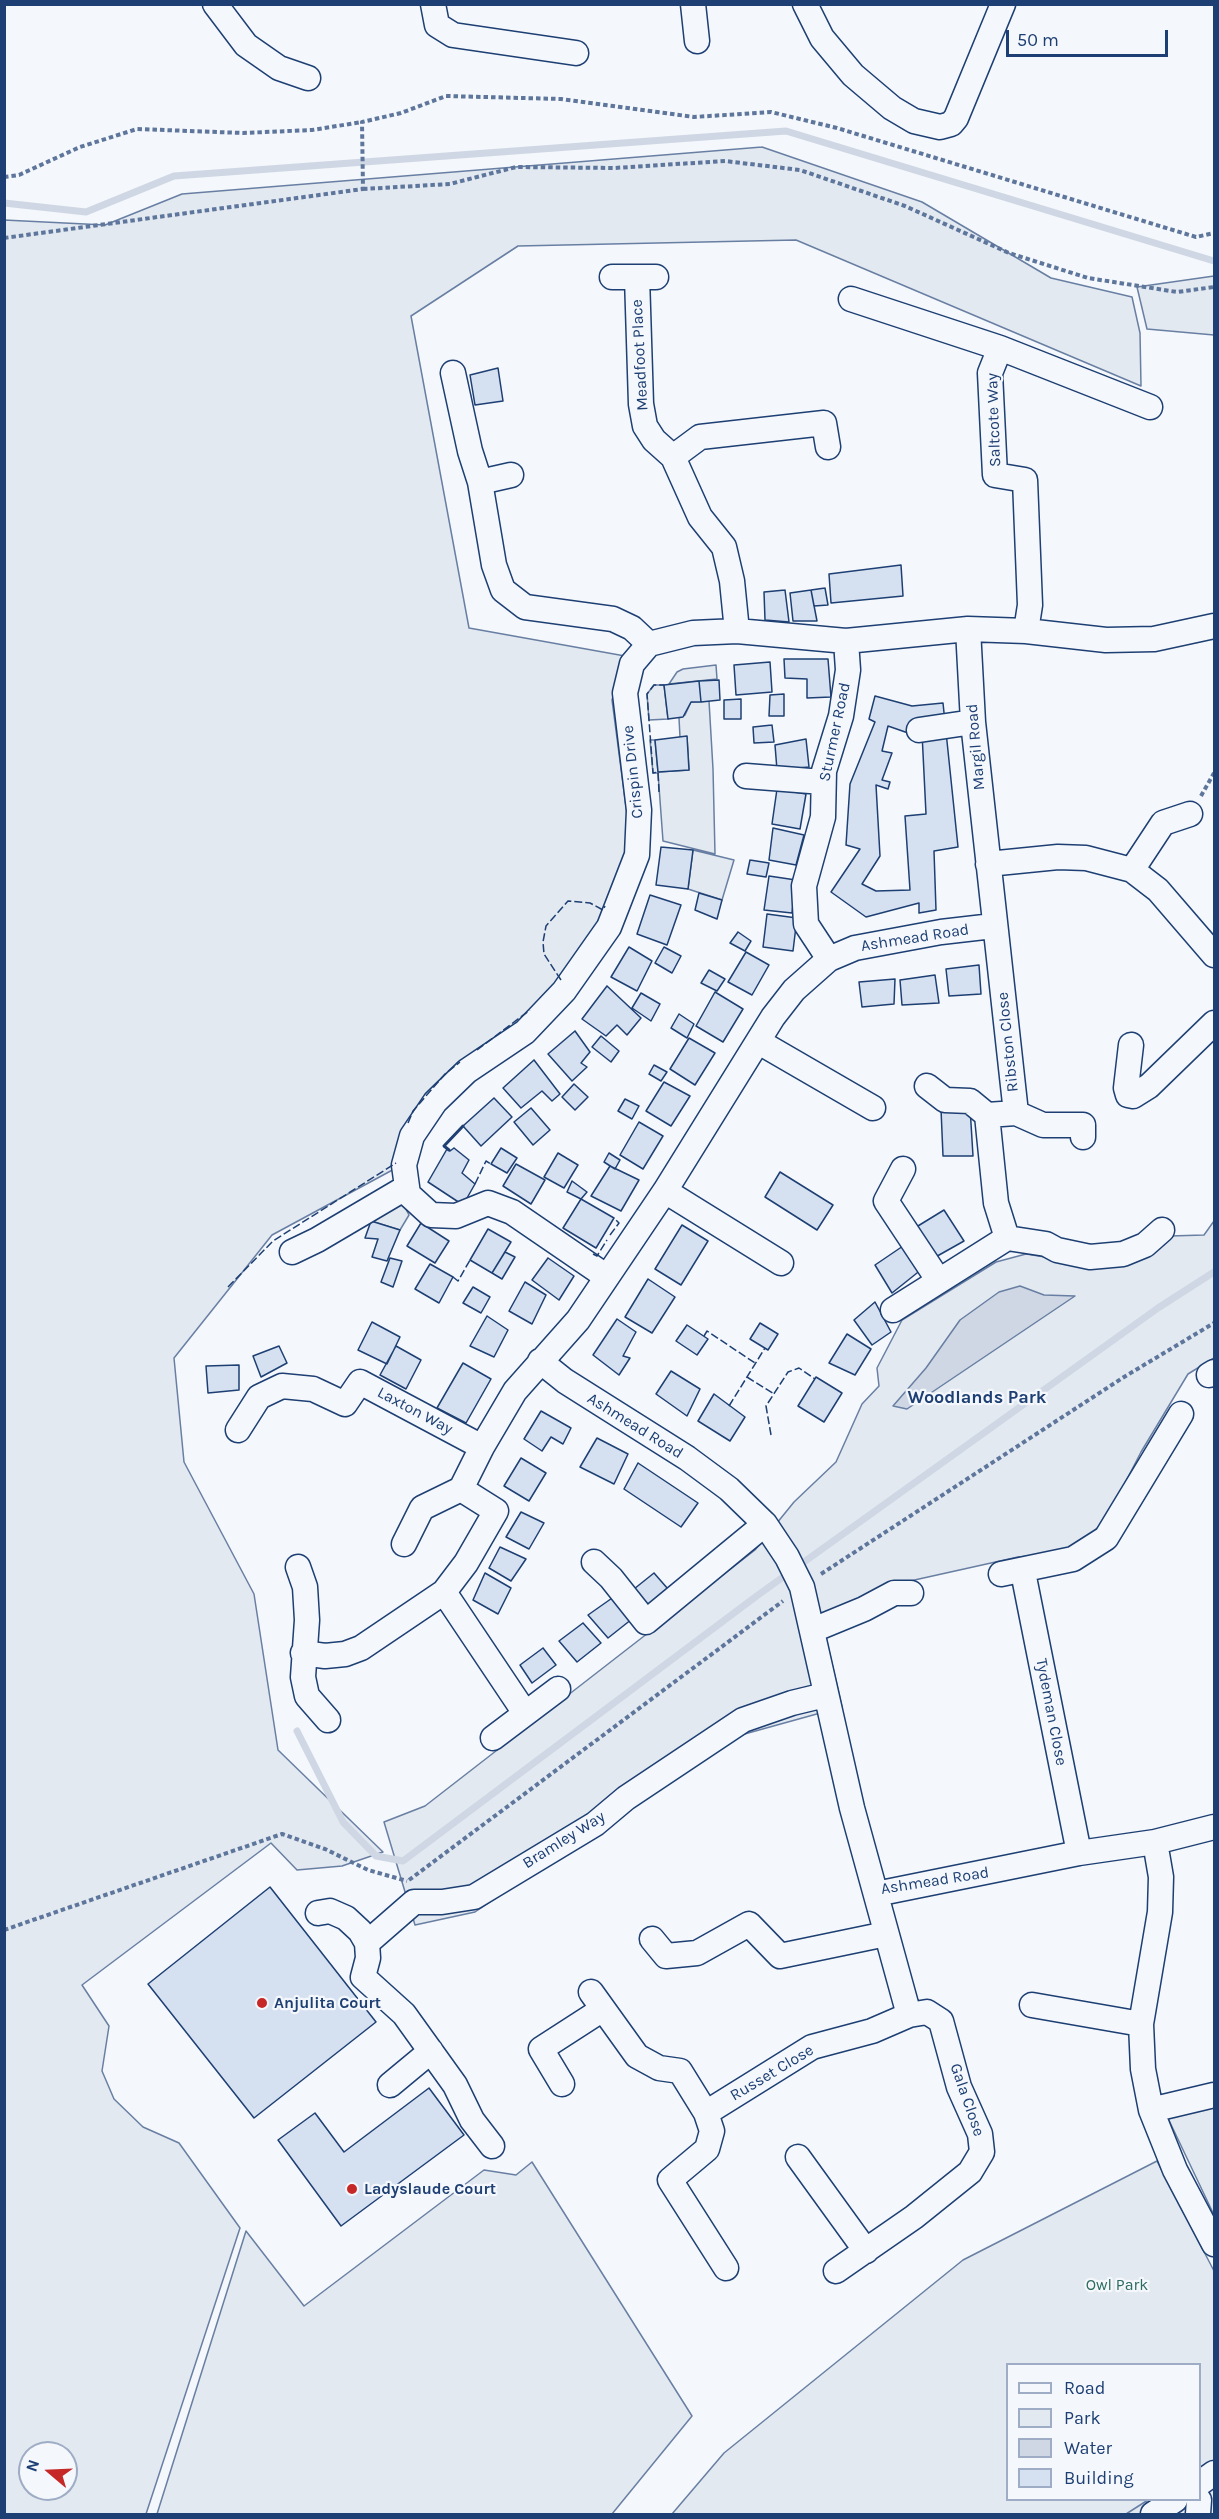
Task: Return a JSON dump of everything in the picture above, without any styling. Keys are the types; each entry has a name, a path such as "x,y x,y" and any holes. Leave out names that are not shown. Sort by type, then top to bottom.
{"street":[{"path":"215,4 246,45 279,68 308,78"},
{"path":"433,4 437,25 453,36 576,52"},
{"path":"693,4 697,41"},
{"path":"805,4 822,38 852,75 892,108 914,121 940,127 951,123 956,118 1003,4"},
{"name":"Meadfoot Place","path":"612,277 647,278 641,404 645,426 654,440 673,457 700,517 724,547 732,581 737,631"},
{"path":"851,299 1000,348"},
{"name":"Saltcote Way","path":"1026,631 1030,605 1025,480 995,475 990,373 1000,348 1150,407"},
{"path":"453,373 470,451 480,483 494,565 503,590 514,601 541,610 613,619 632,628 649,644 693,633 737,631 846,641 968,629 1026,631 1106,640 1142,639 1187,634 1215,626"},
{"path":"673,457 700,437 824,423 828,447"},
{"path":"480,483 511,475"},
{"name":"Margil Road","path":"968,629 973,722 988,864"},
{"name":"Sturmer Road","path":"829,959 806,924 804,886 823,817 824,771 841,716 848,670 846,641"},
{"name":"Crispin Drive","path":"407,1187 404,1165 412,1136 435,1102 467,1071 525,1032 564,991 609,927 637,855 639,810 625,693 632,664 649,644"},
{"path":"919,730 973,722"},
{"path":"746,776 824,782"},
{"path":"1132,870 1163,823 1190,814"},
{"path":"988,864 1058,857 1086,858 1132,870 1158,890 1215,955"},
{"name":"Ashmead Road","path":"988,864 993,926 941,932 855,948 829,959 794,990 579,1320 540,1361 565,1381 712,1476 765,1524 793,1569 813,1630 825,1695 876,1894 1079,1853 1155,1842 1215,1827"},
{"name":"Ribston Close","path":"987,1115 1016,1113 993,926"},
{"path":"1131,1045 1126,1088 1128,1095 1133,1096 1149,1086 1215,1023"},
{"path":"759,1042 873,1108"},
{"path":"927,1086 945,1100 970,1101 987,1115 996,1203 1007,1238"},
{"path":"1016,1113 1043,1125 1083,1125 1083,1137"},
{"path":"903,1169 886,1201 939,1281"},
{"path":"292,1252 317,1240 407,1187 408,1194 431,1215 456,1216 488,1203 512,1212 607,1277"},
{"path":"665,1191 781,1263"},
{"path":"893,1310 1007,1238 1046,1244 1057,1250 1090,1257 1123,1254 1145,1245 1162,1230"},
{"path":"404,1544 422,1508 461,1489 482,1447 515,1391 540,1361"},
{"name":"Laxton Way","path":"238,1430 259,1397 282,1386 313,1389 345,1404 360,1382 482,1447"},
{"name":"Tydeman Close","path":"1079,1853 1012,1573 1073,1559 1106,1539 1181,1414"},
{"path":"303,1653 335,1655 361,1648 444,1592 466,1563 496,1510 461,1489"},
{"path":"594,1562 611,1578 646,1622 765,1524"},
{"path":"297,1567 305,1587 307,1620 303,1677 307,1696 328,1720"},
{"path":"444,1592 525,1713"},
{"path":"813,1630 864,1609 894,1593 911,1593"},
{"path":"493,1738 558,1689"},
{"name":"Bramley Way","path":"367,1943 414,1902 442,1902 474,1897 595,1824 635,1791 743,1720 792,1703 825,1695"},
{"path":"1155,1842 1161,1877 1160,1912 1141,2024 1143,2068 1151,2109 1176,2170 1215,2244"},
{"path":"876,1894 909,2015"},
{"path":"318,1913 330,1911 346,1918 367,1943 368,1958 363,1977 404,2014 455,2085 472,2120 492,2146"},
{"path":"652,1939 666,1956 697,1953 749,1924 780,1956 886,1934"},
{"path":"562,2084 541,2049 597,2001 637,2056 659,2068 680,2071 706,2113 712,2131 707,2149 670,2180 726,2268"},
{"path":"1032,2006 1141,2024"},
{"name":"Gala Close","path":"836,2271 970,2172 982,2152 980,2134 959,2087 942,2021 927,2012 909,2015"},
{"name":"Russet Close","path":"706,2113 812,2047 872,2031 909,2015"},
{"path":"390,2085 431,2051"},
{"path":"1151,2109 1215,2095"},
{"path":"798,2157 866,2251"},
{"path":"1201,2482 1215,2473"},
{"path":"1153,2514 1172,2501"}],"path":[{"path":"4,177 19,175 80,147 136,129 243,133 312,130 400,113 446,96 561,99 694,117 771,112 837,128 1196,237 1215,234"},
{"path":"362,122 363,189"},
{"path":"4,238 363,189 450,184 516,167 614,168 725,162 800,170 905,206 1008,253 1088,278 1177,292 1215,287"},
{"path":"4,1930 282,1834 368,1870 408,1882"}],"green space":[{"path":"762,147 922,202 1051,278 1132,297 1140,333 1141,386 796,240 518,246 411,316 469,628 625,656 612,700 632,853 601,925 561,988 446,1081 398,1167 272,1235 174,1358 184,1462 254,1594 278,1750 383,1852 342,1866 297,1870 271,1843 82,1985 109,2026 102,2071 114,2099 143,2127 179,2143 240,2228 146,2514 5,2514 4,220 105,225 182,194"},
{"path":"1214,276 1214,335 1147,329 1137,287"},
{"path":"716,665 717,679 669,684 677,672 683,669"},
{"path":"654,685 664,685 668,719 649,720 647,694"},
{"path":"709,701 715,854 663,841 658,773 653,773 650,740 655,740 658,772 689,770 687,737 680,737 679,718 685,715 691,702"},
{"path":"693,850 734,860 722,900 688,889"},
{"path":"401,1200 409,1215 400,1230 371,1221"},
{"path":"1214,1221 1214,1358 1188,1374 1141,1452 1107,1518 1074,1552 1018,1557 892,1585 821,1616 842,1707 741,1735 475,1912 415,1925 384,1822 425,1806 755,1550 794,1502 836,1462 862,1404 879,1386 877,1368 902,1320 996,1262 1026,1254 1090,1264 1170,1236 1204,1235"},
{"path":"1214,2096 1214,2215 1166,2114"},
{"name":"Owl Park","path":"1157,2161 1214,2271 1214,2514 672,2514 724,2453 963,2260"},
{"path":"532,2162 692,2416 612,2514 157,2514 246,2231 304,2306 484,2170 516,2175"}],"shaded area":[{"path":"1146,2501 1198,2501 1207,2514 1126,2514"}],"water":[{"path":"1020,1286 1044,1295 1075,1296 907,1409 893,1406 926,1368 960,1320 999,1292"}],"building":[{"path":"498,368 503,401 475,405 470,375"},
{"path":"901,565 903,596 831,603 829,574"},
{"path":"825,588 828,605 814,606 811,590"},
{"path":"785,590 789,622 765,620 764,592"},
{"path":"811,590 817,621 793,621 790,593"},
{"path":"784,659 828,659 831,697 807,698 807,679 785,678"},
{"path":"770,662 772,692 736,695 734,665"},
{"path":"719,680 720,700 701,702 699,681"},
{"path":"699,681 701,702 691,702 683,717 668,719 664,685"},
{"path":"784,694 784,716 769,716 770,695"},
{"path":"875,696 912,706 943,703 958,847 934,851 936,910 919,913 919,903 866,917 831,892 860,849 846,845 850,784 875,722 869,719","holes":["888,726 911,734 922,733 926,814 905,816 910,890 876,891 862,884 880,856 876,785 888,789 890,782 882,780 892,753 882,751"]},
{"path":"741,699 741,719 724,719 724,700"},
{"path":"772,725 774,742 754,743 753,727"},
{"path":"687,736 689,770 658,772 655,740"},
{"path":"806,739 809,767 777,770 775,745"},
{"path":"777,789 806,794 800,829 772,824"},
{"path":"773,828 804,835 796,865 769,860"},
{"path":"661,847 693,850 688,889 656,885"},
{"path":"750,860 769,863 766,877 747,874"},
{"path":"769,876 796,880 792,913 764,910"},
{"path":"699,893 722,900 717,919 695,910"},
{"path":"650,895 681,905 667,945 637,934"},
{"path":"767,914 797,918 793,951 763,947"},
{"path":"738,932 751,941 745,951 730,943"},
{"path":"629,947 652,961 637,991 611,977"},
{"path":"664,947 681,956 672,973 655,963"},
{"path":"746,952 769,965 752,995 728,982"},
{"path":"979,965 981,994 949,996 946,969"},
{"path":"709,970 725,979 717,991 701,983"},
{"path":"935,975 939,1003 902,1005 900,980"},
{"path":"895,979 894,1004 862,1007 859,982"},
{"path":"607,986 641,1018 627,1035 617,1025 606,1036 582,1019"},
{"path":"715,992 743,1009 723,1042 696,1026"},
{"path":"641,993 660,1004 651,1021 632,1008"},
{"path":"679,1014 694,1024 687,1038 671,1028"},
{"path":"575,1031 590,1052 581,1063 587,1067 572,1081 548,1054"},
{"path":"601,1036 619,1051 611,1062 592,1047"},
{"path":"689,1038 715,1053 695,1085 670,1069"},
{"path":"534,1060 560,1094 552,1101 542,1091 521,1108 503,1088"},
{"path":"654,1065 667,1072 661,1081 649,1074"},
{"path":"664,1082 690,1096 671,1126 646,1111"},
{"path":"574,1084 588,1097 575,1110 562,1097"},
{"path":"494,1098 512,1117 481,1146 463,1126"},
{"path":"625,1099 639,1106 632,1119 618,1111"},
{"path":"970,1107 973,1156 943,1156 941,1109"},
{"path":"531,1108 550,1130 533,1145 514,1122"},
{"path":"639,1122 663,1136 643,1169 620,1155"},
{"path":"454,1148 469,1160 462,1173 475,1184 463,1205 428,1182 447,1149 450,1151"},
{"path":"501,1148 517,1158 507,1173 491,1164"},
{"path":"558,1153 578,1165 564,1188 544,1177"},
{"path":"609,1153 620,1160 615,1169 604,1162"},
{"path":"516,1164 545,1180 531,1204 503,1186"},
{"path":"610,1166 639,1180 621,1211 591,1196"},
{"path":"780,1172 833,1205 817,1230 765,1197"},
{"path":"572,1181 587,1192 581,1199 567,1192"},
{"path":"581,1199 614,1218 596,1248 563,1228"},
{"path":"944,1210 964,1241 932,1259 913,1229"},
{"path":"371,1221 400,1230 387,1261 372,1257 378,1239 365,1238"},
{"path":"421,1223 449,1241 435,1263 407,1246"},
{"path":"682,1225 708,1241 681,1285 655,1269"},
{"path":"488,1229 511,1242 492,1273 470,1260"},
{"path":"906,1244 922,1269 892,1293 875,1265"},
{"path":"505,1252 515,1257 502,1279 492,1273"},
{"path":"390,1258 402,1261 393,1287 381,1282"},
{"path":"548,1258 574,1276 559,1300 532,1280"},
{"path":"430,1264 453,1277 439,1303 415,1289"},
{"path":"648,1279 675,1297 652,1333 625,1317"},
{"path":"525,1282 546,1295 532,1324 509,1311"},
{"path":"473,1287 490,1297 481,1313 463,1303"},
{"path":"875,1302 891,1332 872,1345 854,1320"},
{"path":"487,1316 508,1330 494,1357 470,1346"},
{"path":"617,1319 636,1332 623,1356 630,1358 619,1375 593,1355"},
{"path":"372,1322 400,1337 387,1364 358,1350"},
{"path":"760,1323 778,1334 768,1350 750,1339"},
{"path":"687,1325 708,1339 697,1355 676,1341"},
{"path":"847,1334 871,1349 855,1375 829,1363"},
{"path":"279,1346 287,1363 261,1377 253,1356"},
{"path":"396,1346 421,1360 406,1389 380,1375"},
{"path":"463,1363 491,1379 466,1423 437,1408"},
{"path":"239,1365 239,1390 208,1393 206,1366"},
{"path":"671,1371 700,1389 687,1416 656,1394"},
{"path":"816,1377 842,1393 824,1422 798,1406"},
{"path":"714,1394 745,1417 730,1441 698,1421"},
{"path":"541,1411 571,1428 563,1444 551,1437 542,1451 524,1439"},
{"path":"597,1438 628,1454 614,1484 580,1467"},
{"path":"521,1458 546,1473 529,1501 504,1486"},
{"path":"638,1463 698,1503 681,1527 624,1489"},
{"path":"521,1512 544,1523 529,1549 506,1537"},
{"path":"500,1547 526,1559 511,1581 489,1568"},
{"path":"485,1573 511,1588 498,1614 473,1600"},
{"path":"654,1573 668,1589 648,1609 634,1589"},
{"path":"615,1596 632,1619 608,1638 588,1615"},
{"path":"583,1623 601,1643 577,1662 559,1641"},
{"path":"543,1648 556,1665 532,1683 520,1665"},
{"name":"Anjulita Court","path":"270,1887 376,2022 254,2118 148,1984"},
{"name":"Ladyslaude Court","path":"429,2088 464,2135 341,2226 278,2140 315,2113 344,2152"}],"waterway":[{"path":"4,203 86,212 174,176 786,131 1214,261"},
{"path":"297,1731 343,1822 376,1856 403,1861 758,1595 1158,1308 1214,1272"}],"fence":[{"path":"659,792 658,772 653,773 647,694 654,685 664,685"},
{"path":"561,980 544,954 543,942 546,926 568,901 590,903 603,910 605,906"},
{"path":"477,1050 530,1010"},
{"path":"408,1123 413,1111 445,1074 460,1062"},
{"path":"475,1184 486,1161 491,1164"},
{"path":"228,1287 273,1241 396,1163"},
{"path":"610,1235 619,1223 614,1218"},
{"path":"593,1254 597,1256 607,1240"},
{"path":"453,1277 458,1281 470,1260"},
{"path":"704,1336 707,1331 755,1363"},
{"path":"729,1406 765,1348"},
{"path":"771,1435 766,1406 788,1372 799,1368 815,1379"},
{"path":"747,1377 774,1394"}],"wall":[{"path":"449,1150 444,1146 463,1126"}],"place":[{"name":"Anjulita Court","path":"262,2003"},
{"name":"Ladyslaude Court","path":"352,2189"}],"district":[{"name":"Woodlands Park","path":"977,1398"}]}
